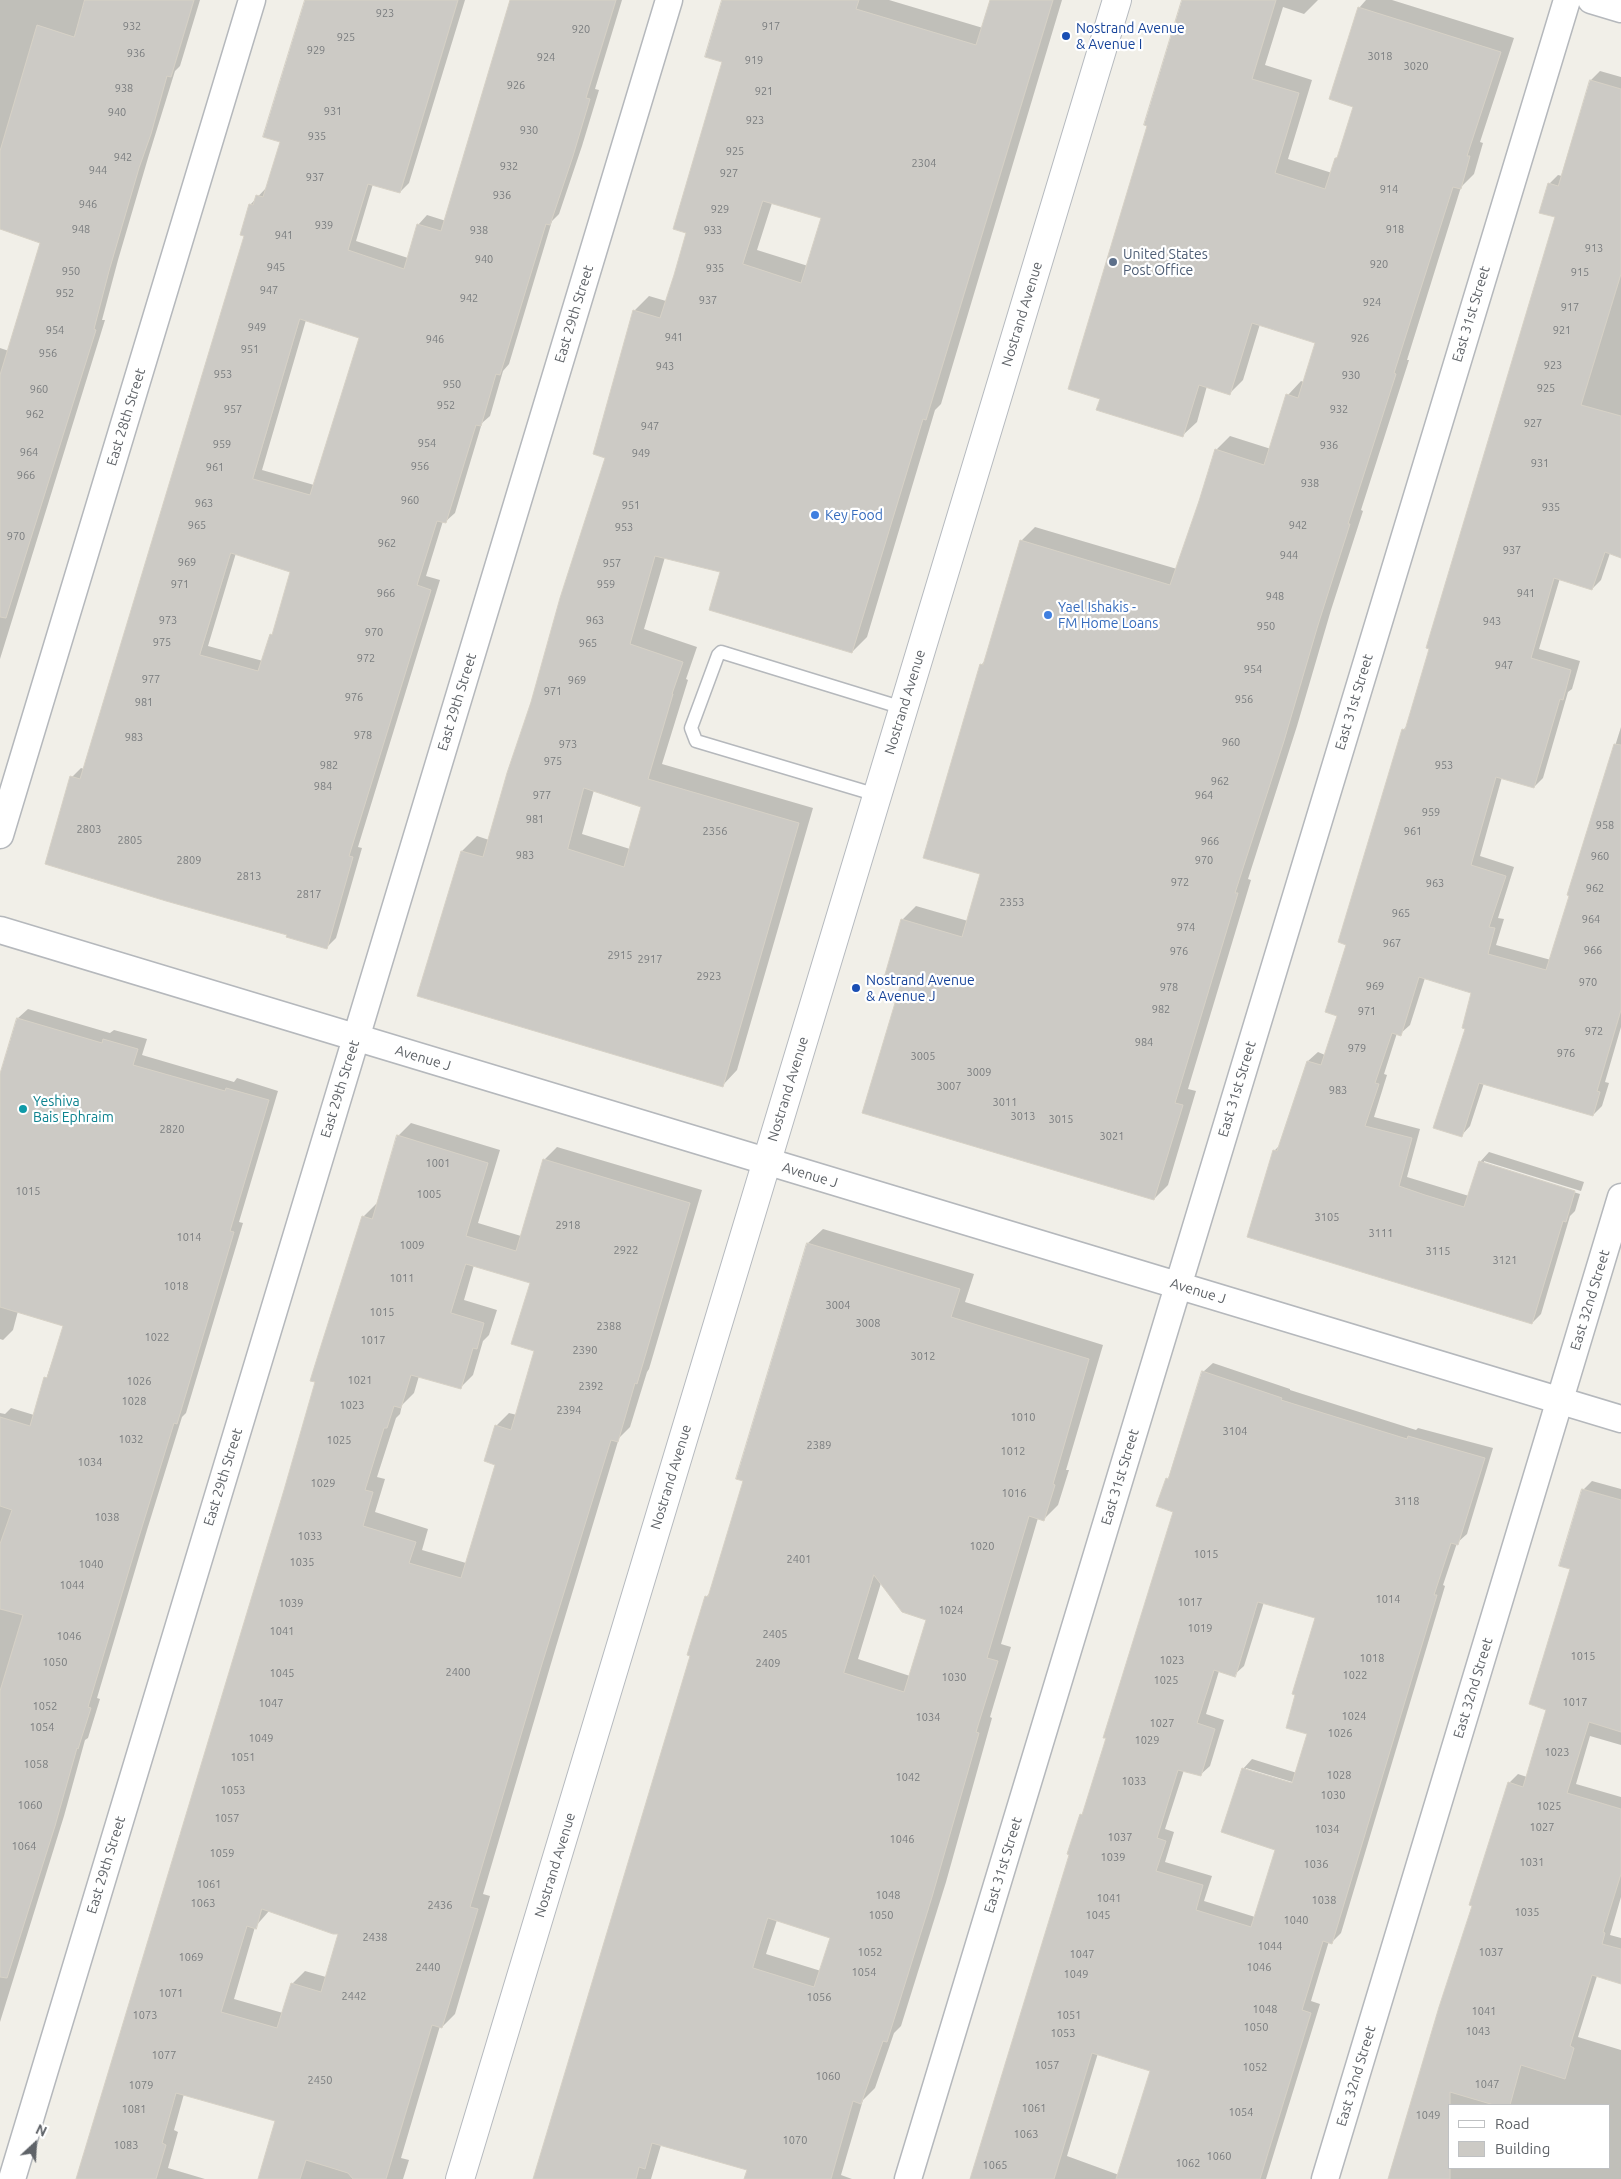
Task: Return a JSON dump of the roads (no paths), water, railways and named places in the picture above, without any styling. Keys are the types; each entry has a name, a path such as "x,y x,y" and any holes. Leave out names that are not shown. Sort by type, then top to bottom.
{"main road":[{"name":"Nostrand Avenue","path":"460,2179 1117,0"}],"street":[{"name":"East 28th Street","path":"0,835 252,0"},
{"name":"East 29th Street","path":"12,2179 669,0"},
{"name":"East 31st Street","path":"908,2179 1567,0"},
{"path":"1591,0 1621,9"},
{"name":"Avenue J","path":"0,930 1621,1419"},
{"name":"East 32nd Street","path":"1325,2179 1621,1197"}],"lane":[{"path":"877,795 696,741 691,728 718,655 721,652 903,708"}],"place":[{"name":"Nostrand Avenue & Avenue I","path":"1066,36"},
{"name":"United States Post Office","path":"1113,262"},
{"name":"Key Food","path":"815,515"},
{"name":"Yael Ishakis - FM Home Loans","path":"1048,615"},
{"name":"Nostrand Avenue & Avenue J","path":"856,988"},
{"name":"Yeshiva Bais Ephraim","path":"23,1109"}]}
